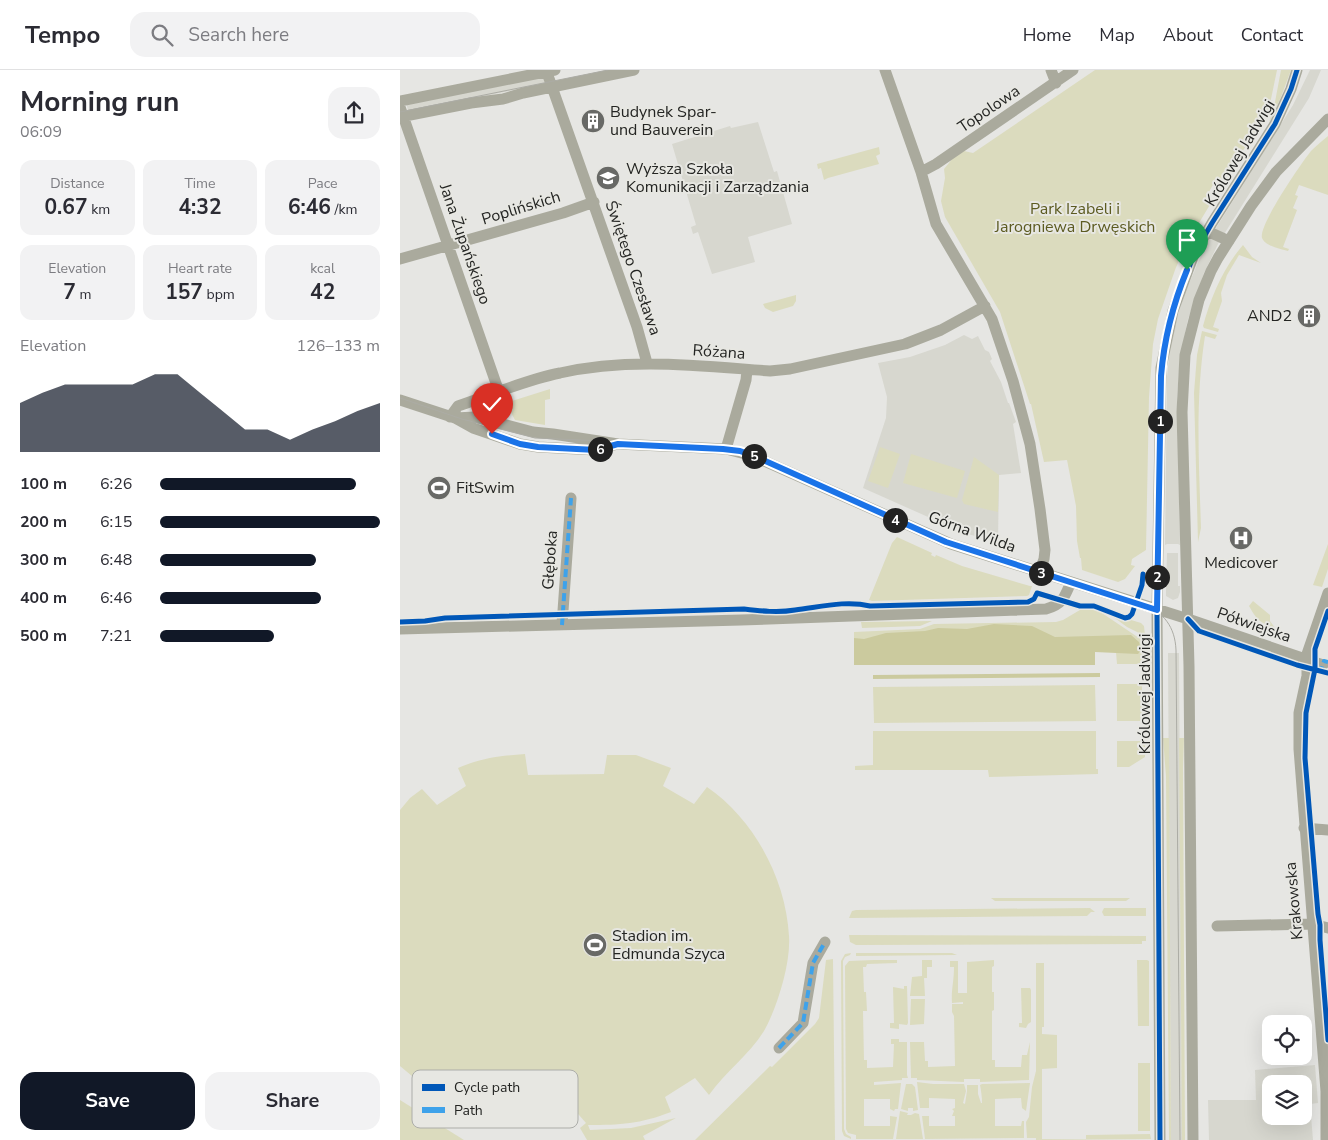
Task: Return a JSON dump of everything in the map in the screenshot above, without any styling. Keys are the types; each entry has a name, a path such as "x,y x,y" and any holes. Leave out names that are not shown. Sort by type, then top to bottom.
{"street":[{"path":"401,114 503,99 634,70"},
{"path":"885,70 921,172 933,216 940,233 985,306 997,333 1013,381 1030,444 1045,550 1039,573"},
{"path":"1051,70 1056,83"},
{"name":"Topolowa","path":"921,172 936,164 1073,70"},
{"name":"Królowej Jadwigi","path":"1160,1140 1157,610 1162,360 1178,295 1194,254 1274,124 1291,89 1296,70"},
{"path":"400,102 550,71"},
{"name":"Świętego Czesława","path":"550,71 552,87 594,202 648,363"},
{"name":"Jana Żupańskiego","path":"401,114 499,392"},
{"path":"1193,1140 1188,619 1182,412 1184,364 1192,323 1211,271 1251,206 1276,172 1328,119"},
{"name":"Poplińskich","path":"400,259 448,245 459,244 564,213 594,202"},
{"path":"1207,231 1229,241"},
{"name":"Różana","path":"452,418 458,406 562,372 648,363 782,371 905,344 941,330 985,306"},
{"path":"726,449 746,380 747,370"},
{"name":"Górna Wilda","path":"400,400 452,418 475,417 533,432 618,444 726,449 754,456 946,542 1174,616"},
{"name":"Głęboka","path":"562,625 571,498"},
{"path":"400,629 1046,609 1056,606 1063,601 1070,582"},
{"name":"Krakowska","path":"1326,1140 1326,1091 1298,749 1299,713 1307,676 1309,647 1328,593"},
{"name":"Półwiejska","path":"1174,616 1188,619 1326,667"},
{"path":"1304,828 1328,830"},
{"path":"1217,926 1312,924 1328,928"},
{"path":"779,1048 803,1024 813,963 825,942"}],"shaded area":[{"path":"1310,70 1321,70 1309,98 1218,244 1204,273 1188,319 1180,358 1177,397 1180,545 1165,545 1167,377 1177,317 1206,244 1293,105"},
{"path":"544,75 545,84 408,111 406,102"},
{"path":"758,122 774,172 777,171 792,224 748,237 755,262 712,274 698,232 693,234 691,227 696,225 672,144 730,126 731,128"},
{"path":"964,335 972,339 978,336 985,350 989,352 992,359 990,361 1001,382 1016,422 1013,424 1021,473 999,475 998,542 964,533 863,488 886,418 887,397 878,363 910,357 945,345"},
{"path":"1167,553 1178,553 1178,586 1180,586 1180,592 1178,598 1173,600 1166,596"},
{"path":"1168,653 1179,653 1182,1140 1171,1140"},
{"path":"1315,1065 1318,1103 1312,1104 1312,1075 1262,1075 1262,1125 1312,1125 1313,1140 1209,1140 1208,1100 1256,1100 1255,1070"}],"green space":[{"name":"Park Izabeli i Jarogniewa Drwęskich","path":"1095,70 1277,70 1266,115 1224,180 1214,183 1205,199 1211,203 1185,246 1158,319 1153,344 1149,397 1146,550 1132,559 1131,565 1135,566 1125,579 1118,582 1082,570 1077,541 1076,506 1067,460 1044,462 1031,404 1000,312 945,217 941,201 945,178 944,169 953,158 964,151 973,153"},
{"path":"1281,70 1291,70 1269,123 1275,102"},
{"path":"1328,136 1328,195 1299,185 1295,195 1298,196 1293,208 1297,210 1283,247 1289,249 1288,251 1270,245 1262,238 1273,208 1306,157"},
{"path":"879,147 880,154 876,156 879,164 824,180 821,168 818,169 817,164"},
{"path":"1243,245 1252,257 1261,263 1239,255 1227,275 1221,293 1222,301 1213,327 1219,329 1218,332 1204,328 1206,315 1218,283 1229,263"},
{"path":"796,295 796,301 793,306 773,312 765,308 763,304"},
{"path":"1202,331 1217,335 1215,339 1205,336 1202,360 1199,408 1201,528 1198,542 1194,393 1197,355"},
{"path":"550,389 550,399 545,400 545,425 515,420 506,403"},
{"path":"880,447 900,454 888,488 868,481"},
{"path":"911,454 965,471 957,498 903,483"},
{"path":"974,457 999,475 998,512 964,504 962,500"},
{"path":"897,537 932,553 931,555 935,557 936,555 962,566 1032,586 1029,595 869,600 892,543"},
{"path":"1328,544 1328,569 1322,587 1313,585"},
{"path":"1253,601 1270,615 1270,621 1275,628 1262,623 1257,618 1249,606"},
{"path":"1085,607 1096,609 1145,642 1144,664 1117,664 1116,652 1095,652 1095,665 854,665 854,632 920,629 934,624 1056,622"},
{"path":"1108,613 1141,623 1144,626 1145,636 1127,627"},
{"path":"932,621 920,626 862,628 861,622"},
{"path":"994,624 1032,626 1055,637 1131,635 1139,642 1141,650 1138,654 1095,652 1095,665 854,665 854,638 864,639 886,633 925,631 938,628 967,629"},
{"path":"1100,673 1100,677 873,679 873,675"},
{"path":"1117,684 1142,684 1142,721 1117,721"},
{"path":"1095,685 1096,721 874,723 873,687"},
{"path":"873,731 1096,731 1096,769 1098,769 1098,774 989,777 988,770 855,770 855,766 873,765"},
{"path":"1163,738 1169,738 1171,1140 1169,1140 1166,776"},
{"path":"1179,738 1184,738 1185,1140 1182,1140"},
{"path":"1117,741 1145,741 1145,757 1129,767 1117,767"},
{"name":"Stadion im. Edmunda Szyca","path":"525,754 528,775 604,774 607,755 636,755 671,768 663,786 694,804 707,787 724,800 739,816 753,833 764,852 782,893 789,936 788,959 778,998 769,1021 758,1040 709,1095 695,1078 665,1097 671,1112 630,1123 588,1125 590,1130 631,1128 676,1118 643,1136 645,1140 587,1140 580,1128 586,1123 578,1114 578,1070 412,1070 412,1076 400,1066 400,810 410,798 422,789 437,805 466,786 458,768 490,758"},
{"path":"991,898 1130,898 1126,901 995,901"},
{"path":"1090,908 1095,912 1091,912 1087,916 849,918 852,911 856,910"},
{"path":"1104,908 1146,908 1146,916 1104,916 1102,912"},
{"path":"849,935 1146,936 1146,941 1142,941 1142,944 856,945 850,942"},
{"path":"851,953 843,961 844,1129 851,1139 844,1136 842,1131 841,961 845,954"},
{"path":"856,953 952,953 957,955 856,956"},
{"path":"833,959 835,1140 695,1140 815,1024 819,1018 826,960"},
{"path":"897,960 897,963 867,964 866,967 863,967 867,1011 863,1011 864,1060 867,1060 867,1068 893,1067 894,1044 891,1044 891,1039 907,1042 908,1078 874,1082 874,1085 901,1083 898,1109 894,1111 890,1109 890,1099 864,1099 864,1126 890,1126 890,1116 897,1117 893,1139 856,1139 856,1135 848,1133 846,1129 845,966 849,961"},
{"path":"922,960 932,960 932,967 927,967 927,978 924,978 925,996 910,996 912,977 922,976"},
{"path":"994,960 994,966 992,967 994,1010 992,1011 992,1060 995,1060 995,1067 1021,1067 1022,1055 1027,1055 1030,1042 1029,1080 980,1082 980,1079 964,1079 964,1082 917,1080 917,1078 911,1078 910,1042 924,1042 925,1061 928,1061 928,1067 955,1066 952,1004 963,1004 963,1002 952,1003 954,967 950,967 950,961 958,961 958,993 967,993 967,962"},
{"path":"1137,960 1149,961 1149,1026 1138,1026"},
{"path":"1036,963 1044,963 1044,1027 1042,1027 1042,1034 1057,1035 1057,1068 1042,1069 1042,1139 1086,1139 1086,1135 1150,1134 1151,1139 1036,1140 1036,1138 1027,1138 1026,1122 1029,1117 1032,1087 1036,1071"},
{"path":"904,986 907,986 908,1023 907,1025 899,1024 899,1029 890,1028 890,1023 894,1023 893,987 904,989"},
{"path":"1021,988 1030,988 1031,990 1031,1022 1026,1028 1019,1027 1019,1023 1022,1023"},
{"path":"911,999 925,999 924,1024 910,1025"},
{"path":"1138,1063 1150,1063 1150,1131 1138,1131"},
{"path":"917,1082 964,1084 966,1091 963,1103 965,1104 967,1085 978,1085 978,1094 982,1103 980,1085 982,1084 1030,1083 1026,1111 1022,1108 1021,1098 995,1099 995,1126 1021,1126 1022,1121 1024,1121 1024,1138 925,1139 922,1116 929,1116 929,1126 955,1126 955,1116 952,1116 954,1111 952,1109 955,1108 955,1099 929,1098 929,1108 920,1108"},
{"path":"906,1084 912,1084 915,1087 918,1110 913,1111 913,1108 908,1108 908,1111 901,1109"},
{"path":"400,1100 412,1108 412,1128 445,1128 464,1140 400,1140"},
{"path":"900,1111 908,1113 907,1115 919,1114 923,1139 896,1139"}],"tram line":[{"path":"400,112 608,70"},
{"path":"400,398 462,419 535,438 720,446 744,450 951,542 1142,604 1150,607 1162,616 1171,627 1176,650 1180,1140"}],"marked path":[{"path":"562,625 571,498"},
{"path":"1324,672 1321,671 1324,661 1328,662"},
{"path":"779,1048 803,1023 813,963 825,942"}],"cycle path":[{"path":"1160,1140 1157,611 1161,368 1173,311 1194,254 1275,124 1291,89 1297,70"},
{"path":"400,622 445,618 744,609 782,611 842,604 870,606 1028,602 1034,599 1037,593 1080,606 1094,606 1125,618 1132,614 1142,585 1143,574"},
{"path":"1328,611 1315,649 1315,669 1306,713 1305,758 1328,1040"},
{"path":"1188,619 1199,631 1297,665 1328,673"}],"place":[{"name":"Budynek Spar- und Bauverein","path":"593,121"},
{"name":"Wyższa Szkoła Komunikacji i Zarządzania","path":"608,178"},
{"name":"AND2","path":"1309,316"},
{"name":"FitSwim","path":"439,488"},
{"name":"Medicover","path":"1241,538"},
{"name":"Stadion im. Edmunda Szyca","path":"595,945"}],"route":[{"path":"492,434 520,444 538,447 596,450 618,444 740,451 946,542 1157,610 1161,376 1171,319 1187,270"}]}
